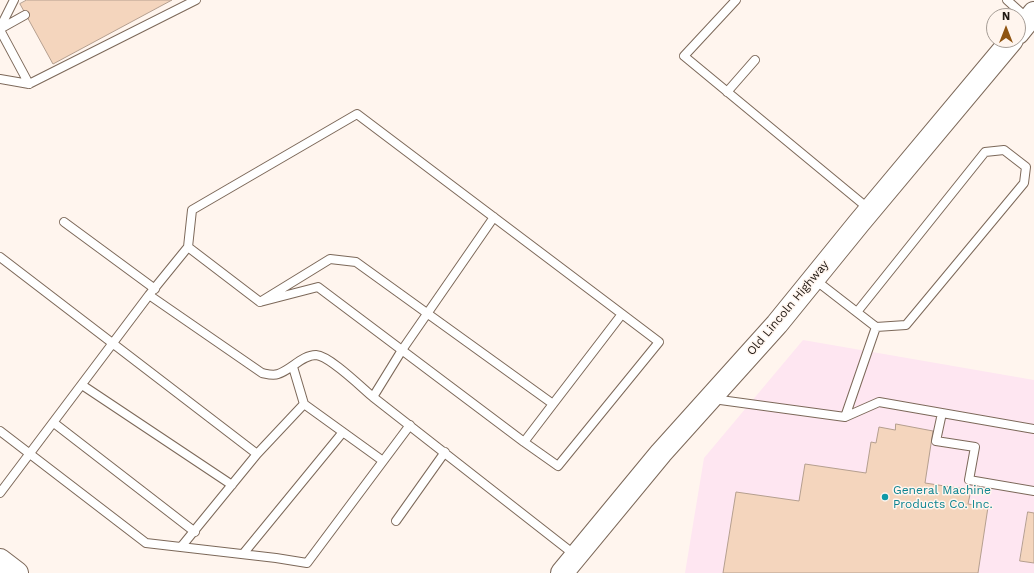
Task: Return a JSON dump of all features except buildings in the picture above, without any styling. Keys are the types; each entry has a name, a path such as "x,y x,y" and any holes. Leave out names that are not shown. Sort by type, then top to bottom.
{"main road":[{"name":"Old Lincoln Highway","path":"562,573 661,453 777,324 1005,48"},
{"path":"0,560 17,573"}],"lane":[{"path":"0,29 14,0"},
{"path":"0,78 29,84 196,0"},
{"path":"736,0 684,56 870,210"},
{"path":"1007,0 1027,22"},
{"path":"0,29 26,15"},
{"path":"0,29 29,84"},
{"path":"727,92 755,60"},
{"path":"0,493 112,344 188,248 192,210 357,114 658,342 558,466 318,287 260,302"},
{"path":"814,278 856,312 876,327 906,325 1024,183 1026,167 1004,150 985,152 856,312"},
{"path":"373,397 402,350 494,217"},
{"path":"64,222 152,292 262,373 276,375 293,367 305,358 316,355 330,361 373,397 576,556"},
{"path":"188,248 260,302"},
{"path":"0,257 257,454"},
{"path":"260,302 330,259 356,262 553,404"},
{"path":"524,442 622,314"},
{"path":"845,417 876,327"},
{"path":"293,367 304,404 383,461"},
{"path":"82,385 232,485"},
{"path":"710,398 845,417 879,402 1034,428"},
{"path":"181,547 195,532 257,454 304,404"},
{"path":"942,413 936,441 975,447 969,480 1034,491"},
{"path":"54,423 195,532"},
{"path":"0,430 146,543 307,563 410,425"},
{"path":"243,554 343,432"},
{"path":"396,521 445,452"}],"shaded area":[{"path":"803,340 1034,380 1034,573 685,573 704,458"}],"place":[{"name":"General Machine Products Co. Inc.","path":"885,497"}]}
